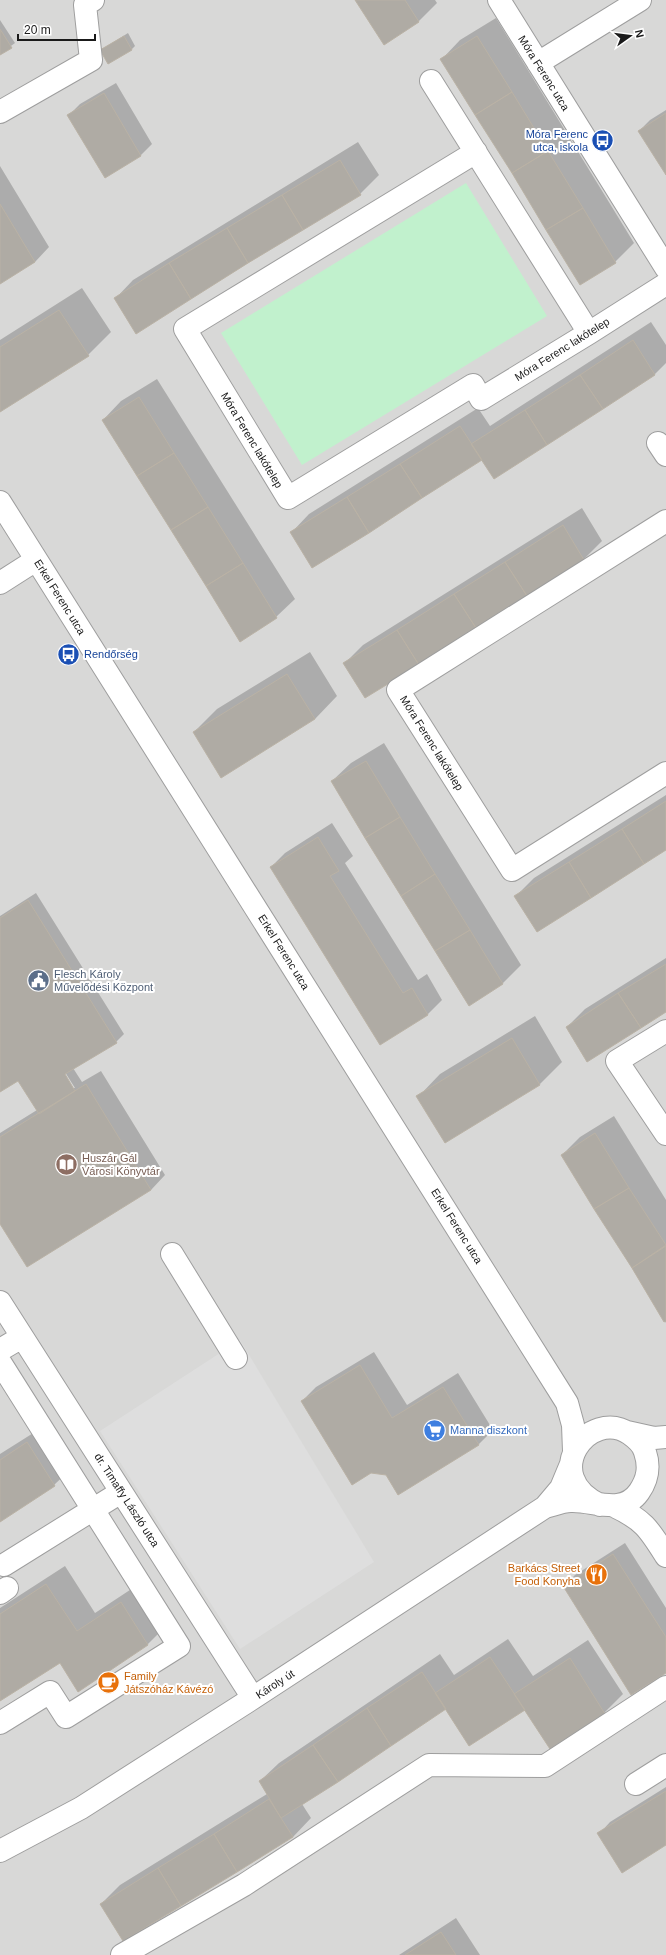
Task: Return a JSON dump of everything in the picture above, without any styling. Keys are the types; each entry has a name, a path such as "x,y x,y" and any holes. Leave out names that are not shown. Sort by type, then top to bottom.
{"street":[{"name":"Móra Ferenc utca","path":"499,0 666,268"},
{"path":"538,63 640,0"},
{"path":"0,112 92,60 83,2"},
{"path":"431,81 589,333"},
{"name":"Móra Ferenc lakótelep","path":"476,152 185,329 288,498 473,385 481,399 666,284"},
{"name":"Erkel Ferenc utca","path":"0,502 567,1403 573,1424 573,1458"},
{"name":"Móra Ferenc lakótelep","path":"666,521 398,690 512,870 666,773"},
{"path":"0,583 36,560"},
{"path":"666,1031 618,1061 666,1134"},
{"path":"172,1254 236,1358"},
{"name":"dr. Timaffy László utca","path":"0,1302 253,1698"},
{"path":"0,1350 22,1337"},
{"path":"0,1362 179,1646 66,1717 50,1692 0,1723"},
{"name":"Erkel Ferenc utca","path":"567,1403 588,1421 621,1430"},
{"path":"666,1437 654,1438 621,1430 603,1429 592,1433 582,1440 573,1458 572,1478 579,1490 588,1499 631,1514 648,1528 666,1556"},
{"path":"621,1430 637,1439 644,1449 648,1460 644,1510 648,1528"},
{"path":"607,1505 627,1502 638,1494 657,1456 666,1446"},
{"name":"Károly út","path":"545,1508 561,1488 573,1458"},
{"path":"4,1566 121,1492"},
{"name":"Károly út","path":"0,1851 81,1808 545,1508 571,1501 607,1505"},
{"path":"122,1955 244,1885 429,1765 545,1766 666,1688"},
{"path":"636,1784 666,1765"}],"shaded area":[{"path":"0,0 666,0 666,1955 0,1955"},
{"path":"240,1340 374,1562 240,1649 100,1431"}],"green space":[{"path":"466,183 547,316 302,465 221,333"}],"building":[{"path":"355,0 405,0 419,22 384,45"},
{"path":"0,29 12,48 0,55"},
{"path":"124,36 132,50 108,64 100,50"},
{"path":"477,36 512,92 475,115 440,59"},
{"path":"512,92 548,151 512,173 475,115"},
{"path":"104,93 141,156 105,178 67,115"},
{"path":"666,113 666,175 638,131"},
{"path":"548,151 583,208 546,230 512,173"},
{"path":"340,160 361,195 303,230 282,195"},
{"path":"282,195 303,230 248,263 227,228"},
{"path":"0,204 35,262 0,284"},
{"path":"583,208 616,263 580,285 546,230"},
{"path":"227,228 248,263 191,299 169,263"},
{"path":"169,263 191,299 136,334 114,298"},
{"path":"59,310 89,356 0,412 0,347"},
{"path":"633,340 655,375 603,409 580,375"},
{"path":"580,375 603,409 547,445 525,410"},
{"path":"139,397 174,453 137,476 102,420"},
{"path":"525,410 547,445 494,479 471,444"},
{"path":"460,426 482,460 422,498 400,464"},
{"path":"174,453 208,507 171,530 137,476"},
{"path":"400,464 422,498 369,533 347,497"},
{"path":"347,497 369,533 312,568 290,532"},
{"path":"208,507 243,563 206,586 171,530"},
{"path":"563,525 584,560 527,596 505,562"},
{"path":"505,562 527,596 476,628 454,594"},
{"path":"243,563 277,618 240,642 206,586"},
{"path":"454,594 476,628 419,665 397,630"},
{"path":"397,630 419,665 365,698 343,663"},
{"path":"287,674 315,719 221,778 193,732"},
{"path":"366,761 400,817 365,838 331,781"},
{"path":"666,801 666,850 644,864 622,829"},
{"path":"400,817 435,874 401,896 365,838"},
{"path":"622,829 644,864 591,898 569,862"},
{"path":"318,837 339,871 330,876 403,993 412,988 428,1015 380,1045 270,867"},
{"path":"569,862 591,898 537,932 514,896"},
{"path":"435,874 470,930 435,951 401,896"},
{"name":"Flesch Károly Művelődési Központ","path":"28,900 117,1043 65,1074 75,1091 39,1114 18,1081 0,1092 0,918"},
{"path":"470,930 503,984 469,1006 435,951"},
{"path":"666,964 666,1012 641,1028 618,993"},
{"path":"618,993 641,1028 587,1062 566,1027"},
{"path":"512,1038 540,1085 445,1143 416,1096"},
{"name":"Huszár Gál Városi Könyvtár","path":"86,1084 151,1190 27,1267 0,1224 0,1137"},
{"path":"595,1133 629,1188 594,1209 561,1155"},
{"path":"629,1188 666,1245 632,1268 594,1209"},
{"path":"666,1246 666,1321 664,1322 632,1268"},
{"path":"360,1365 392,1418 443,1387 479,1445 398,1495 386,1475 371,1473 352,1485 301,1401"},
{"path":"27,1442 55,1486 0,1522 0,1460"},
{"path":"613,1554 666,1637 666,1673 631,1695 563,1586"},
{"path":"46,1584 77,1631 121,1602 148,1645 78,1692 60,1663 0,1701 0,1614"},
{"path":"490,1657 525,1710 469,1746 435,1693"},
{"path":"570,1658 605,1714 550,1749 514,1694"},
{"path":"422,1672 446,1709 391,1746 367,1708"},
{"path":"367,1708 391,1746 338,1782 313,1745"},
{"path":"313,1745 338,1782 281,1818 259,1781"},
{"path":"666,1791 666,1845 622,1873 597,1833"},
{"path":"269,1799 293,1837 237,1872 214,1834"},
{"path":"214,1834 237,1872 181,1906 158,1868"},
{"path":"158,1868 181,1906 123,1941 100,1904"},
{"path":"441,1932 456,1955 405,1955"}],"place":[{"name":"Móra Ferenc utca, iskola","path":"603,140"},
{"name":"Rendőrség","path":"68,654"},
{"name":"Flesch Károly Művelődési Központ","path":"39,980"},
{"name":"Huszár Gál Városi Könyvtár","path":"67,1164"},
{"name":"Manna diszkont","path":"435,1430"},
{"name":"Barkács Street Food Konyha","path":"596,1574"},
{"name":"Family Játszóház Kávézó","path":"108,1682"}]}
